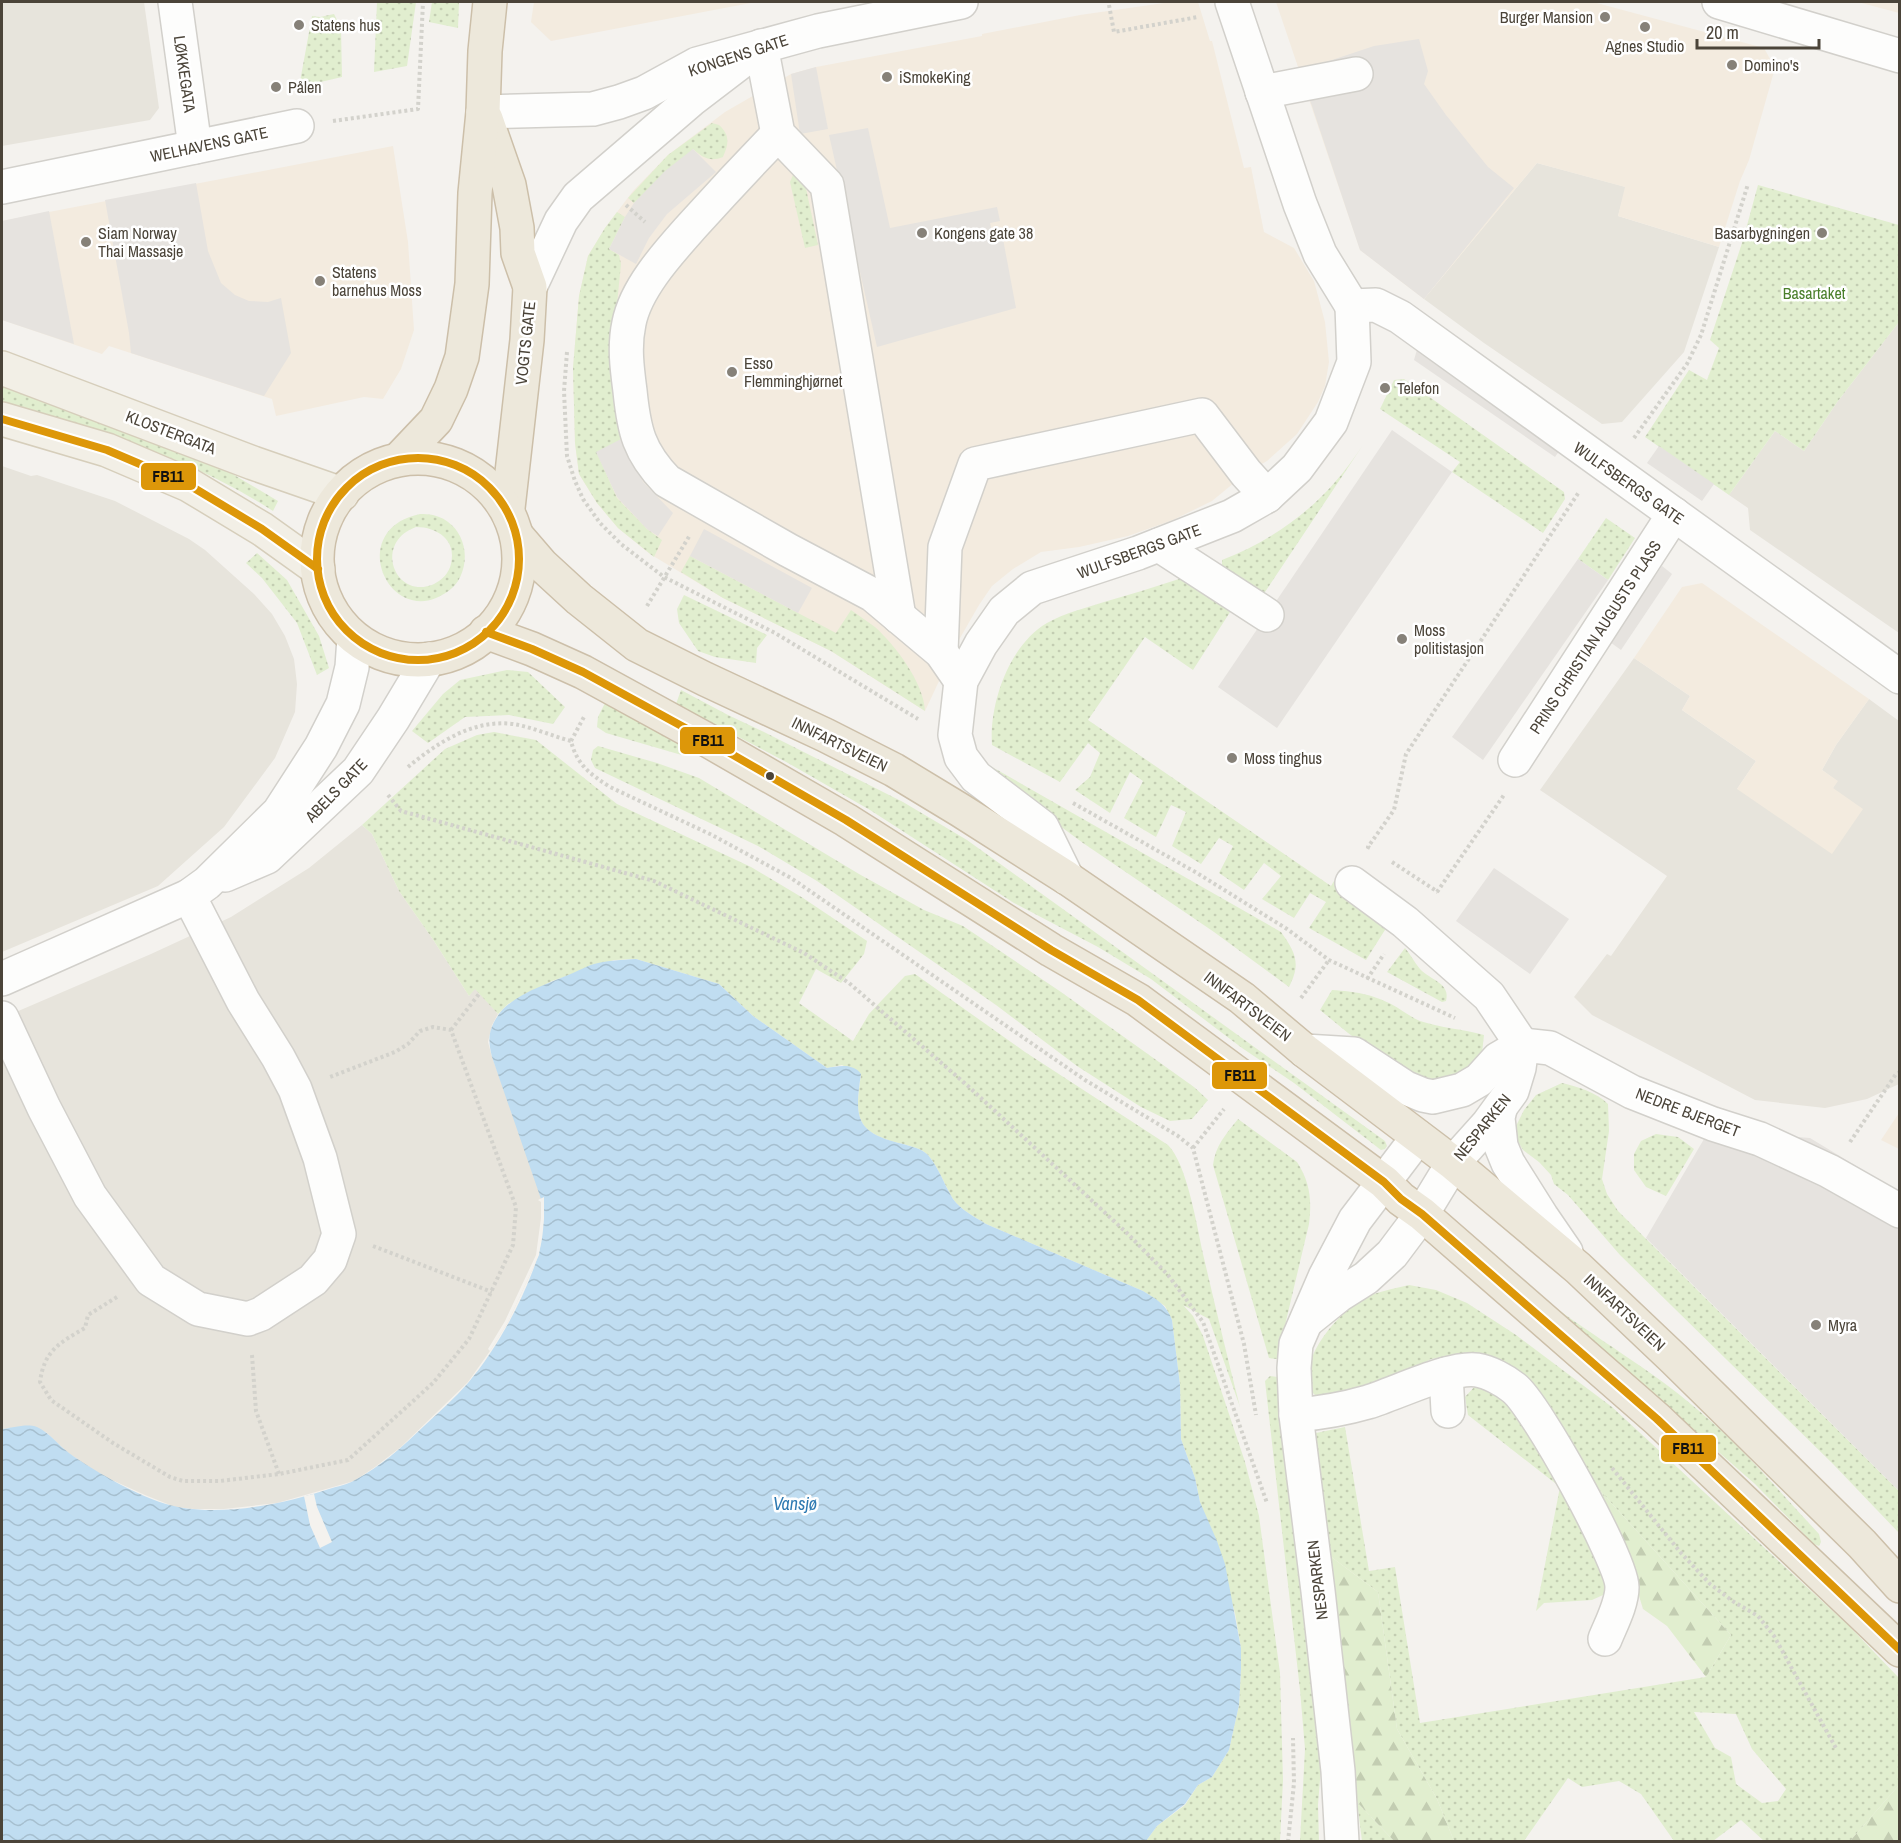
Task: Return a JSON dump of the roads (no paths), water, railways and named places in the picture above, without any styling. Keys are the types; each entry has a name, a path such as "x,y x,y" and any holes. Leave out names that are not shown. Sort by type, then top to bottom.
{"highway":[{"name":"VOGTS GATE","path":"399,459 436,420 451,389 462,357 472,284 475,193 490,2"},
{"name":"VOGTS GATE","path":"483,112 509,185 517,228 518,253 531,286 512,522"},
{"path":"420,457 440,460 467,472 491,488 512,522 519,566 512,596 497,623 474,644 446,657 415,661 384,655 354,638 332,613 319,581 317,545 327,517 345,489 370,470 399,459 420,457"},
{"name":"INNFARTSVEIEN","path":"512,522 542,565 579,599 638,645 825,735 894,771 960,810 1067,879 1242,998 1305,1051 1453,1163 1578,1268 1845,1527 1899,1586"},
{"path":"486,632 532,649 593,677 846,820 1051,950 1138,1000 1384,1182 1401,1199 1422,1214 1657,1419 1899,1650"}],"main road":[{"name":"KLOSTERGATA","path":"2,368 342,494"},
{"path":"2,419 107,450 189,485 262,529 318,569"}],"street":[{"name":"LØKKEGATA","path":"175,2 195,147"},
{"path":"180,39 188,2"},
{"name":"KONGENS GATE","path":"483,112 593,109 644,93 697,64 818,31 961,2"},
{"name":"WULFSBERGS GATE","path":"1067,879 1042,827 976,777 961,757 955,735 961,681 981,644 1004,611 1032,588 1159,545 1232,516 1267,496 1297,468 1331,422 1354,362 1352,306 1320,254 1300,204 1232,2"},
{"path":"1719,2 1899,56"},
{"path":"531,286 561,221 578,197 691,100 761,46 778,134 827,184 899,617"},
{"path":"1262,92 1356,74"},
{"name":"WELHAVENS GATE","path":"2,187 297,126"},
{"path":"778,134 662,258 638,298 629,321 625,347 631,404 639,444 652,466 667,481 873,596 941,652 961,681"},
{"name":"WULFSBERGS GATE","path":"1352,306 1376,305 1400,317 1899,677"},
{"path":"941,652 945,547 975,464 1202,415 1246,473 1267,496"},
{"name":"PRINS CHRISTIAN AUGUSTS PLASS","path":"1515,760 1674,514"},
{"path":"1159,545 1266,615"},
{"name":"ABELS GATE","path":"198,890 279,812 321,747 343,704 352,668 354,638"},
{"name":"ABELS GATE","path":"2,979 267,856 344,786 364,763 429,659"},
{"path":"1305,1051 1354,1054 1406,1088 1433,1097 1462,1090 1479,1080 1497,1059 1536,1047 1489,996 1405,922 1352,883"},
{"path":"2,1018 40,1100 90,1196 151,1280 198,1309 248,1319 261,1314 313,1280 330,1260 339,1234 320,1158 295,1089 243,1001 198,890"},
{"name":"NESPARKEN","path":"1307,1321 1339,1295 1366,1278 1392,1254 1422,1214 1453,1163 1512,1091 1519,1068 1536,1047"},
{"name":"NEDRE BJERGET","path":"1536,1047 1632,1092 1713,1124 1760,1138 1829,1171 1899,1211"},
{"path":"1500,1108 1498,1118 1501,1146 1508,1163 1578,1268"},
{"name":"NESPARKEN","path":"1342,1842 1338,1771 1326,1659 1296,1415 1294,1368 1296,1344 1325,1277 1355,1220 1418,1137"},
{"path":"1296,1415 1323,1413 1366,1403 1461,1370 1478,1370 1515,1388 1534,1412 1574,1480 1621,1575 1623,1589 1605,1639"},
{"path":"1446,1374 1448,1411"}],"water":[{"name":"Vansjø","path":"636,959 719,984 753,1016 827,1068 846,1066 854,1068 861,1074 859,1113 867,1129 887,1140 916,1148 928,1155 953,1199 964,1210 986,1224 1143,1291 1167,1310 1172,1320 1180,1385 1181,1439 1195,1478 1200,1502 1225,1564 1241,1648 1239,1705 1229,1750 1212,1777 1198,1785 1185,1804 1157,1826 1146,1841 2,1842 2,1429 37,1427 80,1461 121,1485 165,1504 196,1509 235,1509 274,1504 349,1483 382,1463 446,1406 479,1370 517,1306 540,1249 544,1198 541,1199 492,1057 490,1036 494,1022 511,1002 542,986 594,964"}],"place":[{"name":"Burger Mansion","path":"1605,17"},
{"name":"Statens hus","path":"299,25"},
{"name":"Agnes Studio","path":"1645,27"},
{"name":"Domino's","path":"1732,65"},
{"name":"iSmokeKing","path":"887,77"},
{"name":"Pålen","path":"276,87"},
{"name":"Kongens gate 38","path":"922,233"},
{"name":"Basarbygningen","path":"1822,233"},
{"name":"Siam Norway Thai Massasje","path":"86,242"},
{"name":"Statens barnehus Moss","path":"320,281"},
{"name":"Esso Flemminghjørnet","path":"732,372"},
{"name":"Telefon","path":"1385,388"},
{"name":"Moss politistasjon","path":"1402,639"},
{"name":"Moss tinghus","path":"1232,758"},
{"name":"Myra","path":"1816,1325"}],"park label":[{"name":"Basartaket","path":"1814,293"}]}
